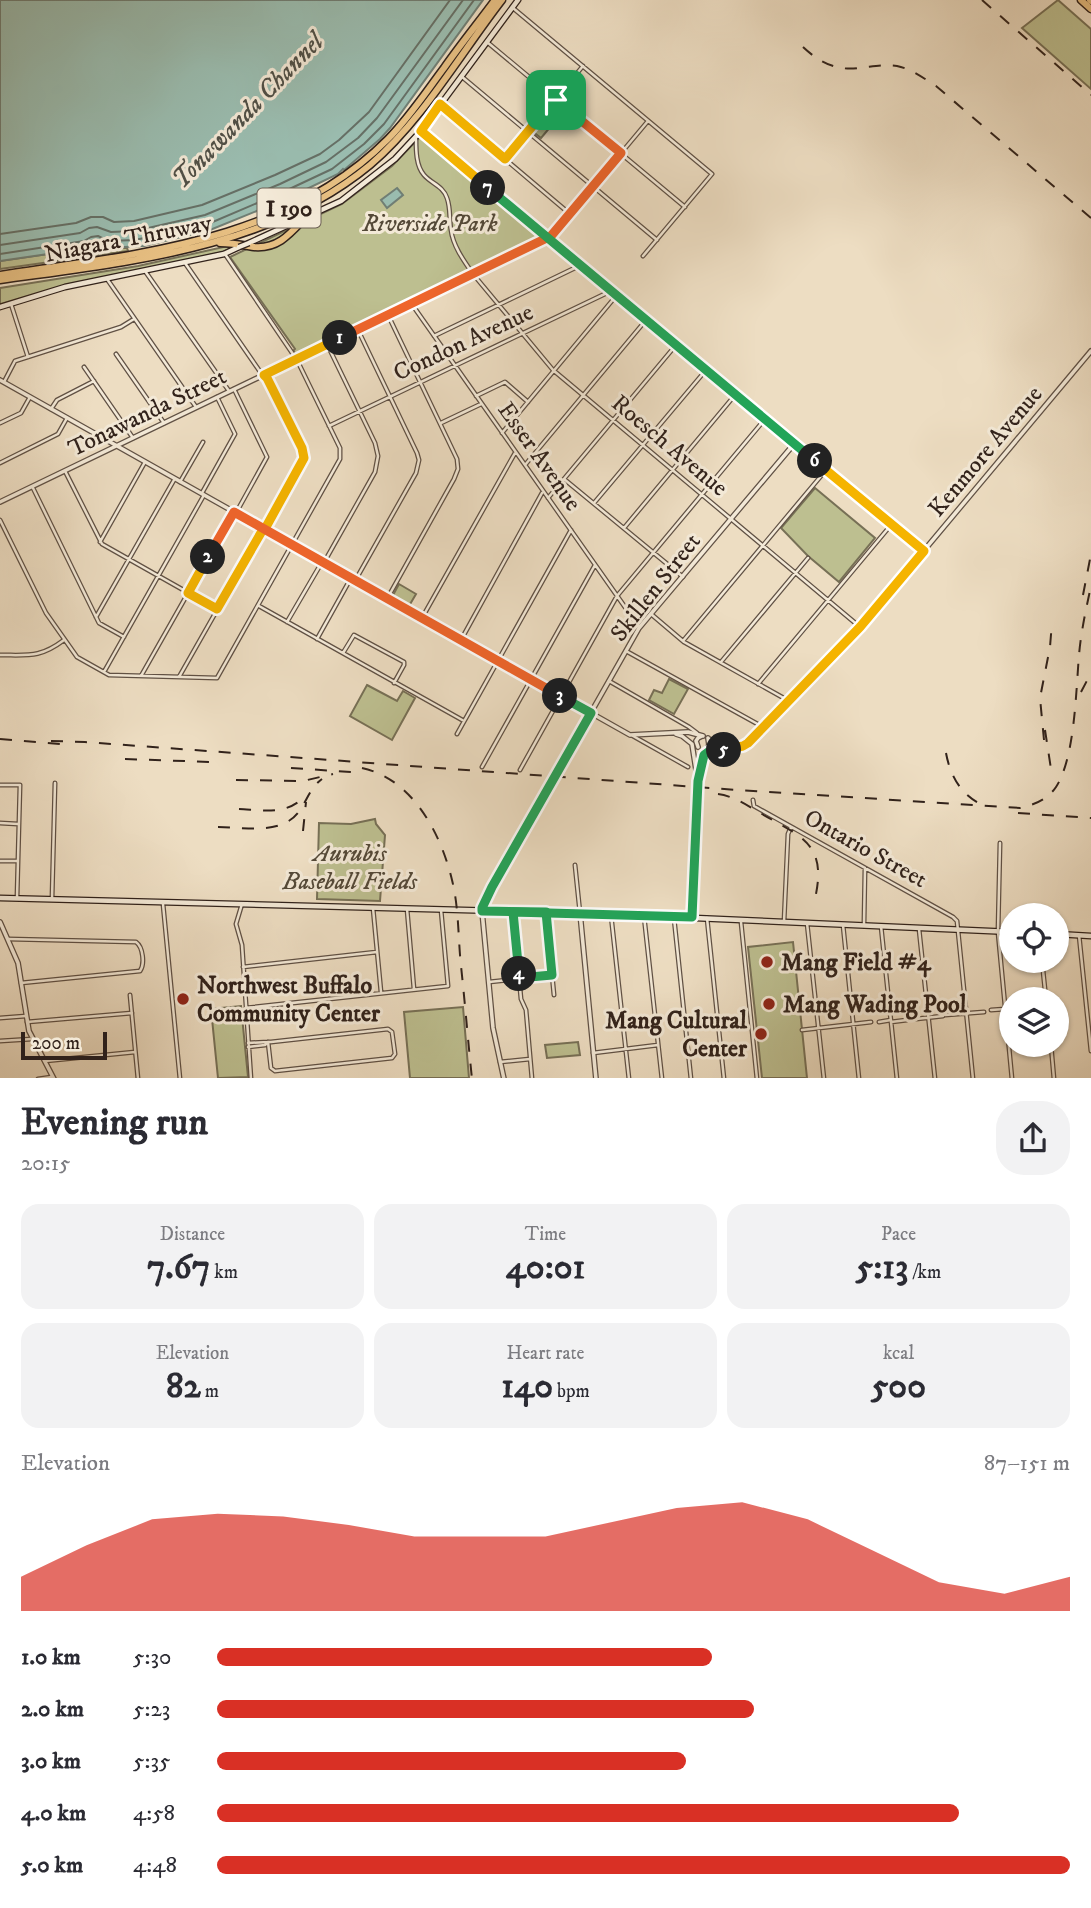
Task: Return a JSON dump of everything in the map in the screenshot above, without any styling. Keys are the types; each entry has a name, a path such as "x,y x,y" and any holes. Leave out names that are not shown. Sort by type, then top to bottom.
{"highway":[{"name":"Niagara Thruway","path":"0,278 199,240 260,221 320,192 355,168 397,130 495,0"},
{"name":"Niagara Thruway","path":"0,278 146,258 211,243 300,210 337,189 371,164 424,106 502,0"},
{"path":"1082,0 1091,9"},
{"path":"211,243 273,246 305,218"}],"main road":[{"path":"0,307 65,288 225,254 345,199 387,166 416,137 518,0"},
{"path":"0,898 611,914 998,932"},
{"path":"1069,935 1091,936"}],"street":[{"path":"513,8 712,174 643,256"},
{"path":"487,42 685,207"},
{"path":"505,159 583,66"},
{"path":"461,76 657,240"},
{"path":"440,104 570,214"},
{"name":"Tonawanda Street","path":"0,502 548,238 648,121"},
{"path":"421,131 924,551"},
{"name":"Roesch Avenue","path":"416,137 416,153 422,172 447,195 450,230 462,258 554,371 860,627"},
{"path":"0,520 44,610 77,657 109,675 217,678 340,459 340,448 296,359 225,254"},
{"path":"178,677 304,455 273,389 184,262"},
{"path":"434,336 581,265"},
{"path":"141,676 267,457 232,390 145,271"},
{"path":"107,279 197,407"},
{"name":"Condon Avenue","path":"329,426 611,291"},
{"path":"502,433 617,295"},
{"name":"Esser Avenue","path":"411,303 639,628"},
{"path":"11,304 28,357"},
{"path":"387,598 458,471 458,461 441,423 388,315"},
{"path":"134,319 121,327 15,361 2,381 688,767"},
{"path":"525,466 646,320"},
{"path":"317,639 416,473 418,465 417,453 358,329"},
{"path":"287,622 326,559 378,464 377,447 327,344"},
{"path":"548,498 676,345"},
{"name":"Kenmore Avenue","path":"701,749 722,751 748,743 860,627 1091,351"},
{"path":"116,354 164,423"},
{"path":"84,366 133,438"},
{"path":"594,503 706,370"},
{"path":"51,409 57,400 94,382"},
{"path":"476,396 505,382 528,402"},
{"path":"624,528 735,395"},
{"path":"0,423 21,413 30,397"},
{"path":"103,672 235,434 217,397"},
{"path":"441,423 481,404"},
{"path":"0,463 58,434 67,418"},
{"path":"520,770 617,596 765,419"},
{"path":"180,482 203,442"},
{"name":"Skillen Street","path":"482,911 487,896 639,628 794,444"},
{"path":"422,618 516,452"},
{"path":"100,542 145,462"},
{"path":"683,641 826,470"},
{"path":"65,471 102,544 217,609"},
{"path":"96,617 175,479"},
{"path":"564,479 682,577"},
{"path":"33,486 99,623 124,637"},
{"path":"461,640 543,491"},
{"path":"758,684 891,525"},
{"path":"457,734 571,530"},
{"path":"720,662 808,558"},
{"path":"482,767 595,565"},
{"path":"258,606 464,722"},
{"path":"651,614 683,641 789,701"},
{"path":"343,653 354,635 383,649 404,664 394,682"},
{"path":"0,655 36,655 47,652 64,640"},
{"path":"626,651 763,727"},
{"path":"609,681 697,733 729,748"},
{"path":"663,733 682,736 701,749"},
{"path":"630,735 697,733"},
{"path":"692,917 701,749 699,737 706,737"},
{"path":"698,781 701,749 709,742 706,737"},
{"path":"52,899 55,783"},
{"path":"0,785 20,785 17,898"},
{"name":"Ontario Street","path":"753,800 754,806 953,917 957,921 957,930"},
{"path":"0,823 19,824"},
{"path":"784,922 788,834 791,827"},
{"path":"1000,842 998,932 1003,987"},
{"path":"0,860 18,861"},
{"path":"575,865 596,1078"},
{"path":"864,926 865,868"},
{"path":"163,902 180,1078"},
{"path":"242,904 236,924 242,945 251,1078"},
{"path":"373,908 381,993"},
{"path":"407,909 414,990"},
{"path":"246,1008 448,986 441,910"},
{"path":"482,911 495,1042 504,1078"},
{"path":"513,912 532,1078"},
{"path":"546,912 554,995"},
{"path":"611,914 629,1078"},
{"path":"644,916 662,1078"},
{"path":"674,917 691,1078"},
{"path":"707,918 724,1078"},
{"path":"740,920 758,1078"},
{"path":"0,922 18,962 32,1038 54,1078"},
{"path":"807,923 824,1078"},
{"path":"843,925 859,1078"},
{"path":"881,926 897,1078"},
{"path":"919,928 935,1078"},
{"path":"957,930 973,1078"},
{"path":"1079,935 1091,1051"},
{"path":"8,939 139,944 143,966 141,970 21,984"},
{"path":"243,967 377,952"},
{"path":"489,982 552,975"},
{"path":"130,995 138,1078"},
{"path":"1086,999 1091,998"},
{"path":"991,1010 999,1009"},
{"path":"916,1019 985,1012"},
{"path":"27,1022 132,1013"},
{"path":"0,1017 26,1016"},
{"path":"878,1021 907,1020"},
{"path":"802,1030 871,1022"},
{"path":"248,1045 265,1045 268,1042 388,1029 392,1032 395,1054 390,1058 275,1071 271,1067 268,1042"},
{"path":"0,1041 32,1038"},
{"path":"593,1053 658,1045"},
{"path":"44,1061 135,1052"},
{"path":"1010,1057 1012,1078"},
{"path":"1052,1057 1054,1078"},
{"path":"500,1062 530,1059"}],"green space":[{"path":"1058,0 1091,29 1091,89 1022,28"},
{"path":"543,118 552,125 541,138 532,131"},
{"name":"Riverside Park","path":"420,137 539,234 540,238 297,355 230,257 342,204 392,166"},
{"path":"99,243 105,248 127,248 128,251 0,269 0,261 89,248"},
{"path":"228,246 234,247 223,252 0,305 0,288 138,266"},
{"path":"815,488 875,538 839,582 781,528"},
{"path":"399,584 416,594 409,606 392,597"},
{"path":"669,679 688,689 674,714 649,700 654,690 662,693"},
{"path":"367,685 397,701 403,691 415,698 392,740 350,716"},
{"name":"Aurubis Baseball Fields","path":"375,819 385,835 380,901 317,899 319,823 351,824"},
{"path":"793,942 807,1078 762,1078 748,947"},
{"path":"241,1006 248,1077 218,1078 211,1009"},
{"path":"463,1007 469,1078 410,1078 404,1012"},
{"path":"578,1042 580,1055 547,1058 545,1045"}],"water":[{"name":"Tonawanda Channel","path":"0,0 483,0 390,128 338,174 210,230 144,246 105,248 94,243 89,248 0,261"},
{"path":"397,188 403,195 387,208 381,200"}],"railway":[{"path":"982,0 1091,95"},
{"path":"803,47 815,57 835,67 850,69 892,65 917,74 936,86 1091,218"},
{"path":"1083,595 1091,554"},
{"path":"51,741 1020,808 1049,795 1056,787 1067,759 1080,646 1091,586"},
{"path":"1044,740 1040,698 1052,622"},
{"path":"1081,692 1091,673"},
{"path":"1045,730 1051,769"},
{"path":"0,739 61,744"},
{"path":"946,753 958,784 968,796 983,805"},
{"path":"125,759 211,762"},
{"path":"291,768 351,772"},
{"path":"362,768 380,774 410,796 432,827 447,862 456,901 472,1078"},
{"path":"236,780 303,781 333,774"},
{"path":"218,827 262,828 284,824 300,810 312,789 322,779"},
{"path":"718,794 746,805 807,843 817,863 816,894"},
{"path":"239,809 280,809 302,799"},
{"path":"303,831 306,802"},
{"path":"1018,813 1091,818"}],"place":[{"name":"Mang Field #4","path":"767,962"},
{"name":"Northwest Buffalo Community Center","path":"183,999"},
{"name":"Mang Wading Pool","path":"769,1004"},
{"name":"Mang Cultural Center","path":"761,1034"}],"route":[{"path":"556,100 505,159 440,104 421,131 548,238 550,240 862,501 924,551 860,627 748,743 708,752 702,758 698,781 692,917 580,913 513,912 519,978 552,975 546,912 482,911 483,904 591,713 375,592 290,543 264,529 248,520 242,516 234,512 188,593 217,609 262,531 264,529 266,527 304,458 302,448 264,375 548,238 621,153 556,100"}]}
